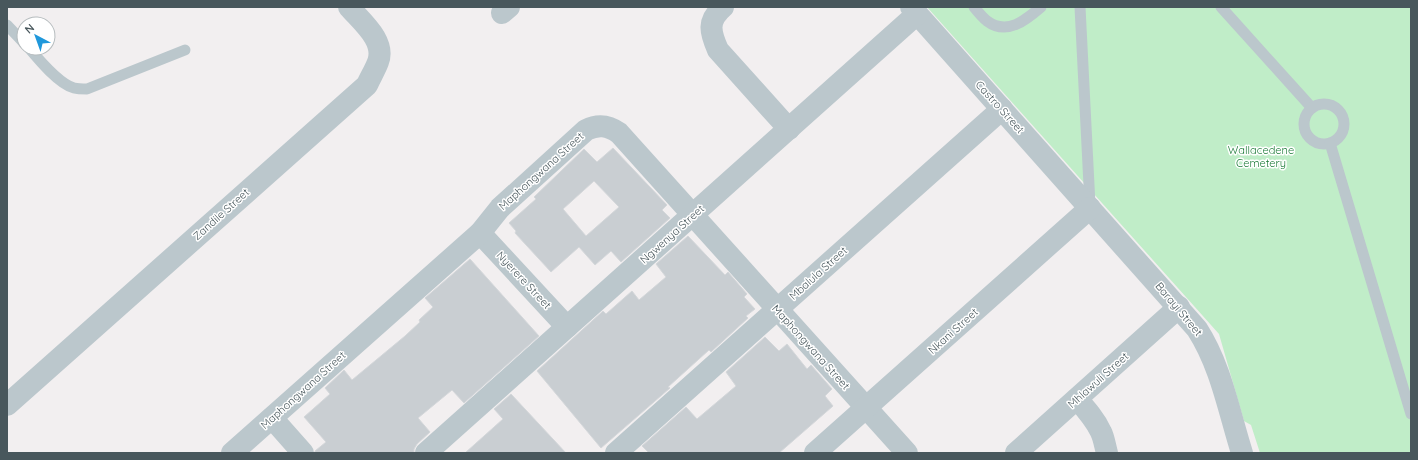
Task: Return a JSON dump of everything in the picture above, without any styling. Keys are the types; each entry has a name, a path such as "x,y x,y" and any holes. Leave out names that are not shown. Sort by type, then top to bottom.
{"street":[{"name":"Zandile Street","path":"7,405 367,85 379,62 380,49 374,36 349,7"},
{"path":"723,7 716,13 711,28 712,38 718,50 789,129"},
{"name":"Ngwenya Street","path":"426,453 789,129 914,11"},
{"name":"Castro Street","path":"914,11 1090,208"},
{"name":"Mbalula Street","path":"616,453 1002,109"},
{"name":"Maphongwana Street","path":"232,453 480,233 500,208 586,130 599,126 610,127 619,133 907,453"},
{"name":"Barayi Street","path":"1090,208 1179,307 1205,341 1213,360 1242,453"},
{"name":"Nkani Street","path":"816,453 1090,208"},
{"name":"Nyerere Street","path":"480,233 567,327"},
{"name":"Mhlawuli Street","path":"1016,453 1179,307"},
{"path":"1077,399 1098,426 1102,434 1107,453"},
{"path":"272,418 303,453"}],"lane":[{"path":"974,7 986,21 994,26 1004,28 1012,27 1021,23 1040,7"},
{"path":"1080,7 1090,208"},
{"path":"1221,7 1312,108"},
{"path":"7,25 16,35"},
{"path":"36,56 49,70 66,84 75,88 87,89 185,50"},
{"path":"1318,105 1332,105 1338,109 1344,121 1344,128 1341,135 1337,140 1330,143 1317,143 1311,139 1304,127 1307,114 1312,108 1318,105"},
{"path":"1330,143 1411,414"}],"green space":[{"name":"Wallacedene Cemetery","path":"927,7 1411,7 1411,453 1260,453 1251,425 1244,421 1219,334"}],"building":[{"path":"613,148 667,205 662,210 670,218 621,262 611,251 595,265 579,247 551,272 515,233 516,231 509,223 536,199 534,197 584,149 597,162","holes":["594,181 619,207 586,236 563,209"]},
{"path":"688,236 725,275 728,272 747,294 744,297 755,309 746,316 748,318 711,352 709,350 668,387 670,388 601,448 537,371 603,311 606,314 632,291 639,300 666,277 656,264"},
{"path":"470,259 539,336 464,403 452,390 418,418 430,432 417,444 414,449 414,453 315,453 315,451 326,442 304,417 330,394 325,388 344,370 352,380 405,336 433,307 425,298"},
{"path":"765,337 779,351 787,344 807,369 811,365 832,389 825,396 833,406 779,453 649,453 642,446 686,407 697,419 736,386 726,372"},
{"path":"511,394 566,453 465,453 503,419 494,409"}]}
